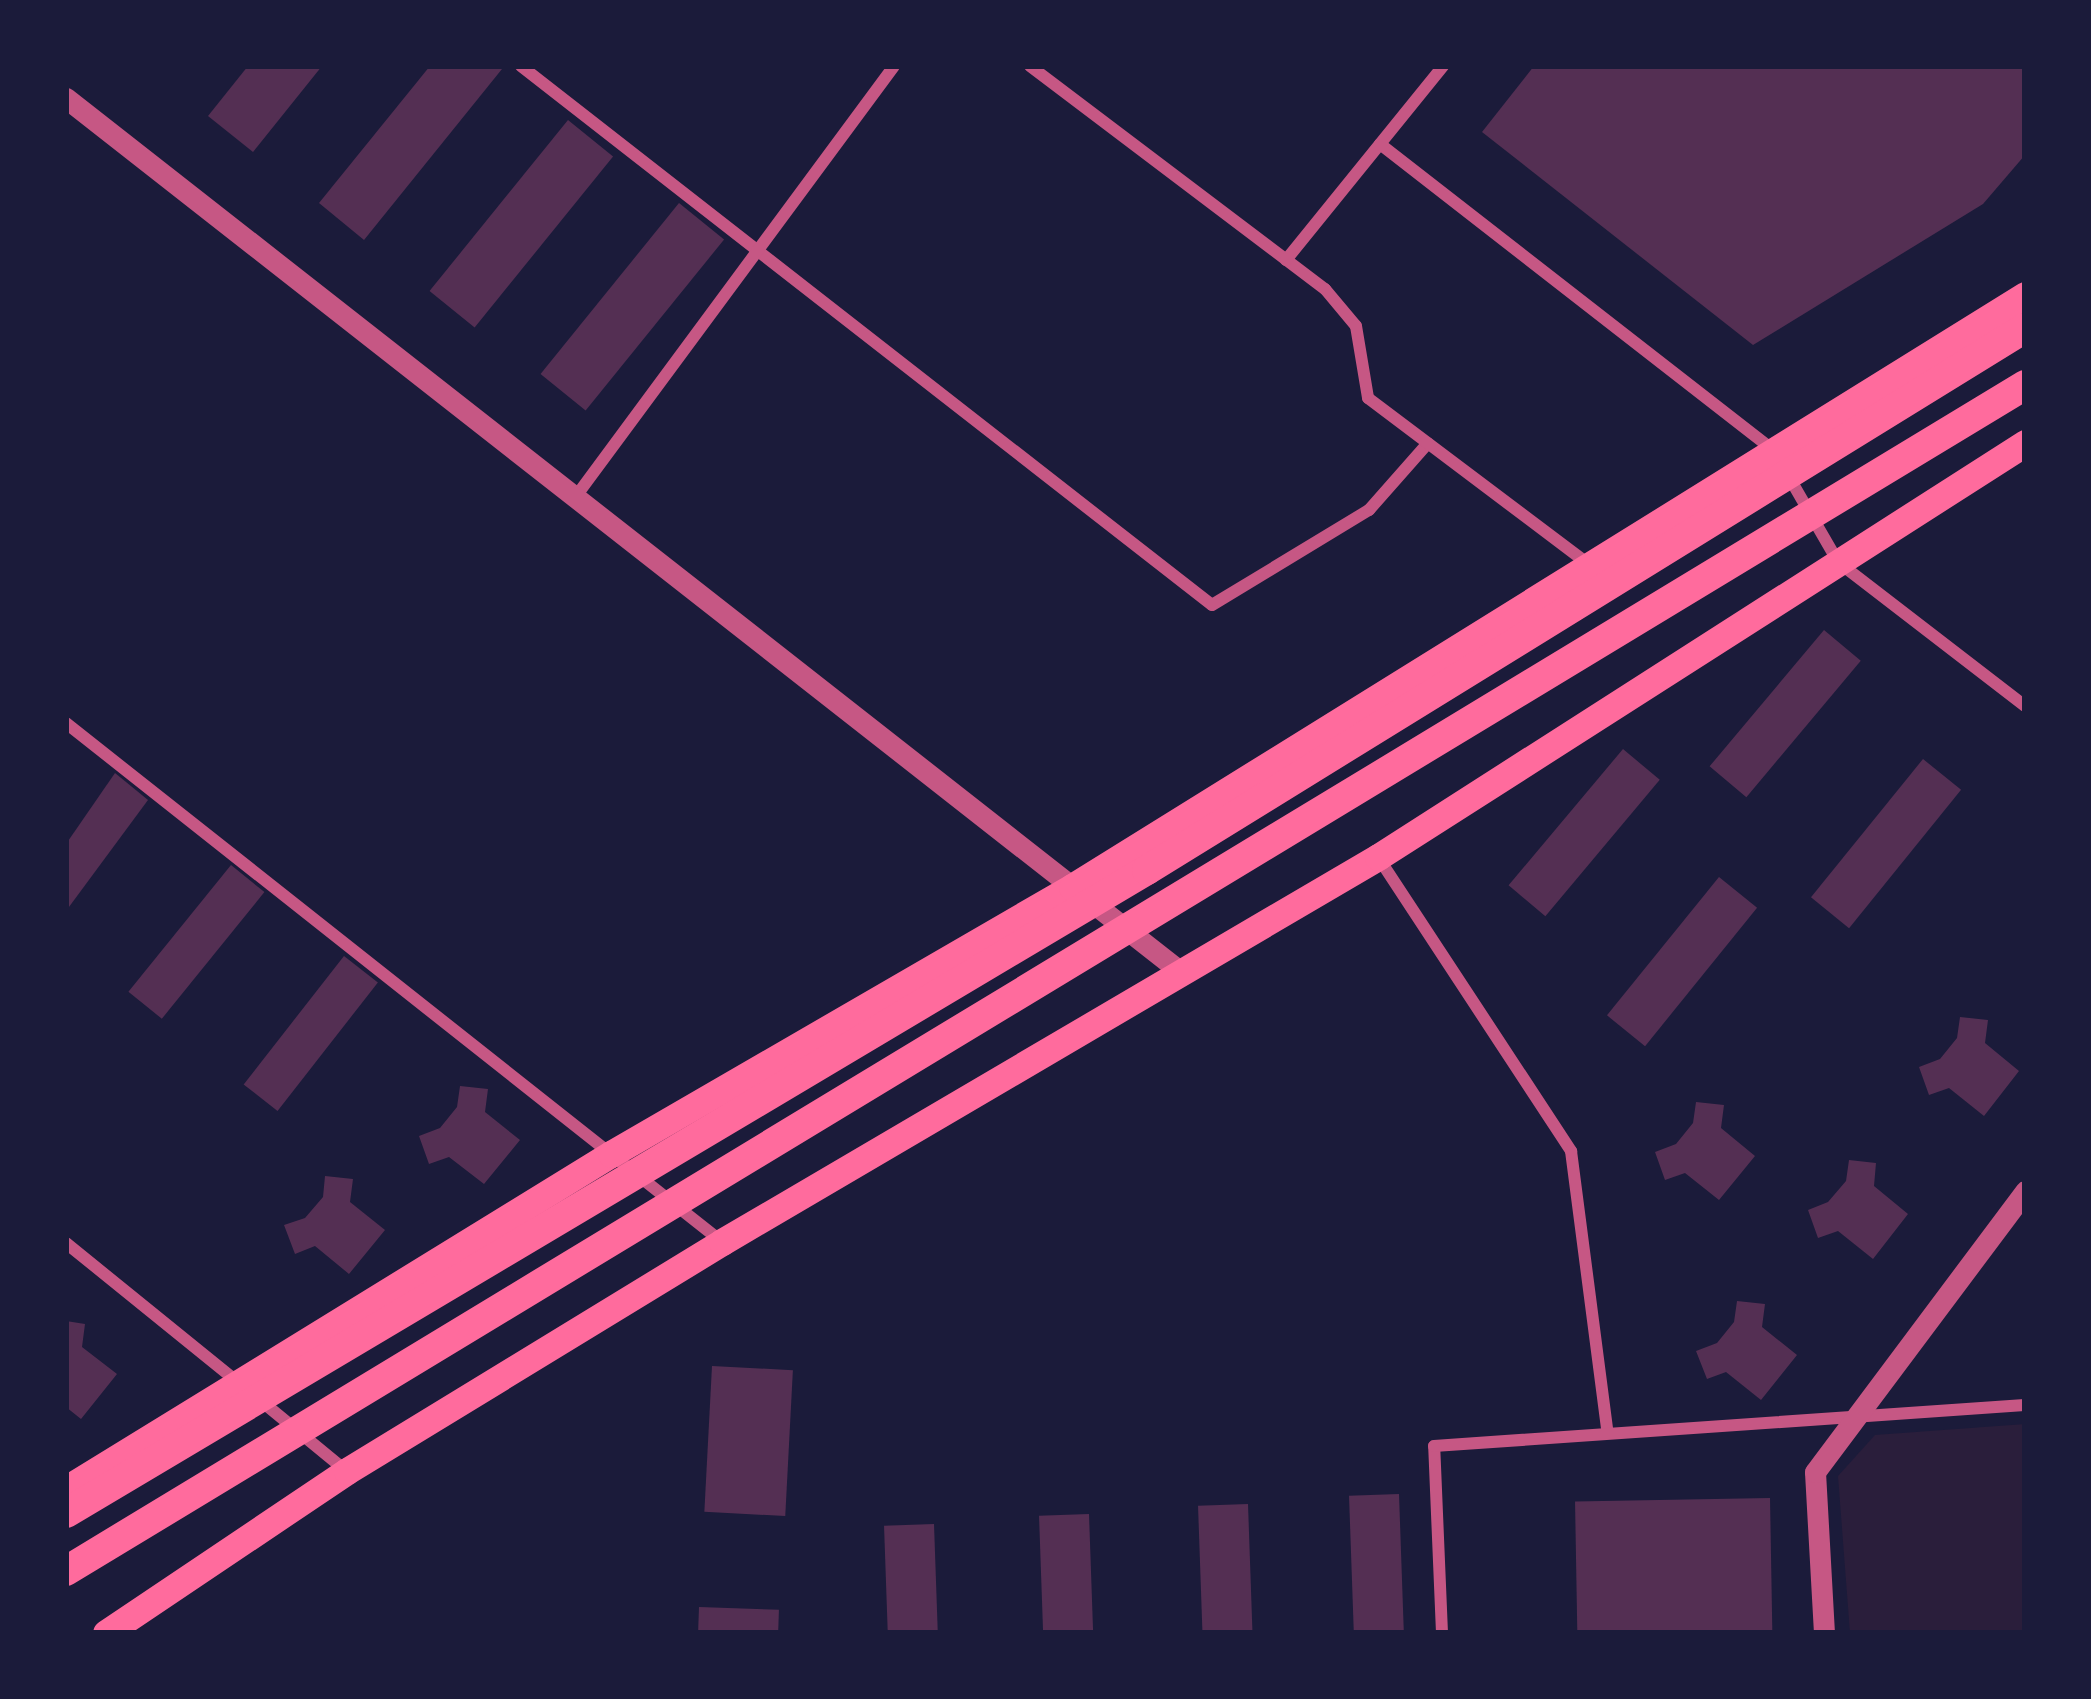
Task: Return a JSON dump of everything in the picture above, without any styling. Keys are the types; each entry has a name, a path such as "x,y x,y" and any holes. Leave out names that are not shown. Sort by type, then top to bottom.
{"highway":[{"path":"66,1513 1147,870 2025,328"},
{"path":"66,1571 2025,385"}],"main road":[{"path":"66,1490 610,1154 1072,887 2025,295"},
{"path":"106,1633 347,1471 722,1242 1378,857 2025,443"}],"street":[{"path":"521,66 1212,605 1369,510 1428,443"},
{"path":"573,501 894,66"},
{"path":"1030,66 1286,260 1356,326 1368,398 1587,563"},
{"path":"1286,260 1443,66"},
{"path":"66,98 573,501 1181,972"},
{"path":"1380,144 1772,449 1838,562 2025,706"},
{"path":"66,723 722,1242"},
{"path":"1378,857 1571,1151 1607,1429"},
{"path":"1824,1633 1815,1472 2025,1191"},
{"path":"66,1243 347,1471"},
{"path":"1442,1633 1433,1446 1607,1429 2025,1405"}],"shaded area":[{"path":"2025,1424 2025,1633 1850,1633 1838,1476 1875,1435"}],"building":[{"path":"248,66 322,66 253,152 208,116"},
{"path":"430,66 502,69 364,240 319,203"},
{"path":"1534,66 2025,66 2025,155 1983,204 1753,345 1482,132"},
{"path":"568,120 613,157 475,327 430,291"},
{"path":"679,203 724,240 586,410 541,374"},
{"path":"1824,630 1861,661 1746,797 1710,766"},
{"path":"1623,749 1660,780 1545,916 1509,885"},
{"path":"1923,759 1961,790 1849,928 1811,897"},
{"path":"115,773 148,800 66,911 66,844"},
{"path":"231,865 264,892 162,1019 128,992"},
{"path":"1719,877 1757,908 1645,1046 1607,1015"},
{"path":"344,956 378,982 278,1111 244,1084"},
{"path":"1960,1017 1988,1020 1985,1043 2019,1071 1984,1116 1949,1088 1929,1095 1919,1067 1940,1059 1957,1038"},
{"path":"460,1086 488,1089 485,1112 520,1140 484,1184 449,1157 429,1164 419,1136 440,1128 457,1107"},
{"path":"1696,1102 1724,1105 1721,1128 1755,1156 1719,1200 1685,1173 1665,1180 1655,1152 1676,1144 1693,1123"},
{"path":"1849,1160 1876,1163 1874,1186 1908,1214 1873,1259 1838,1231 1818,1238 1808,1210 1828,1202 1846,1181"},
{"path":"325,1176 353,1179 350,1202 385,1230 349,1274 315,1246 295,1254 284,1225 305,1218 323,1197"},
{"path":"1737,1301 1765,1304 1762,1327 1797,1355 1761,1400 1726,1372 1707,1379 1696,1351 1717,1343 1734,1322"},
{"path":"66,1321 85,1324 82,1347 117,1374 81,1419 66,1407"},
{"path":"712,1366 793,1370 785,1516 704,1512"},
{"path":"1399,1494 1404,1633 1354,1633 1349,1496"},
{"path":"1770,1498 1772,1633 1577,1633 1575,1501"},
{"path":"1248,1504 1253,1633 1202,1633 1198,1506"},
{"path":"1089,1514 1093,1633 1043,1633 1039,1516"},
{"path":"934,1524 938,1633 888,1633 884,1526"},
{"path":"699,1607 779,1610 778,1633 698,1633"}]}
